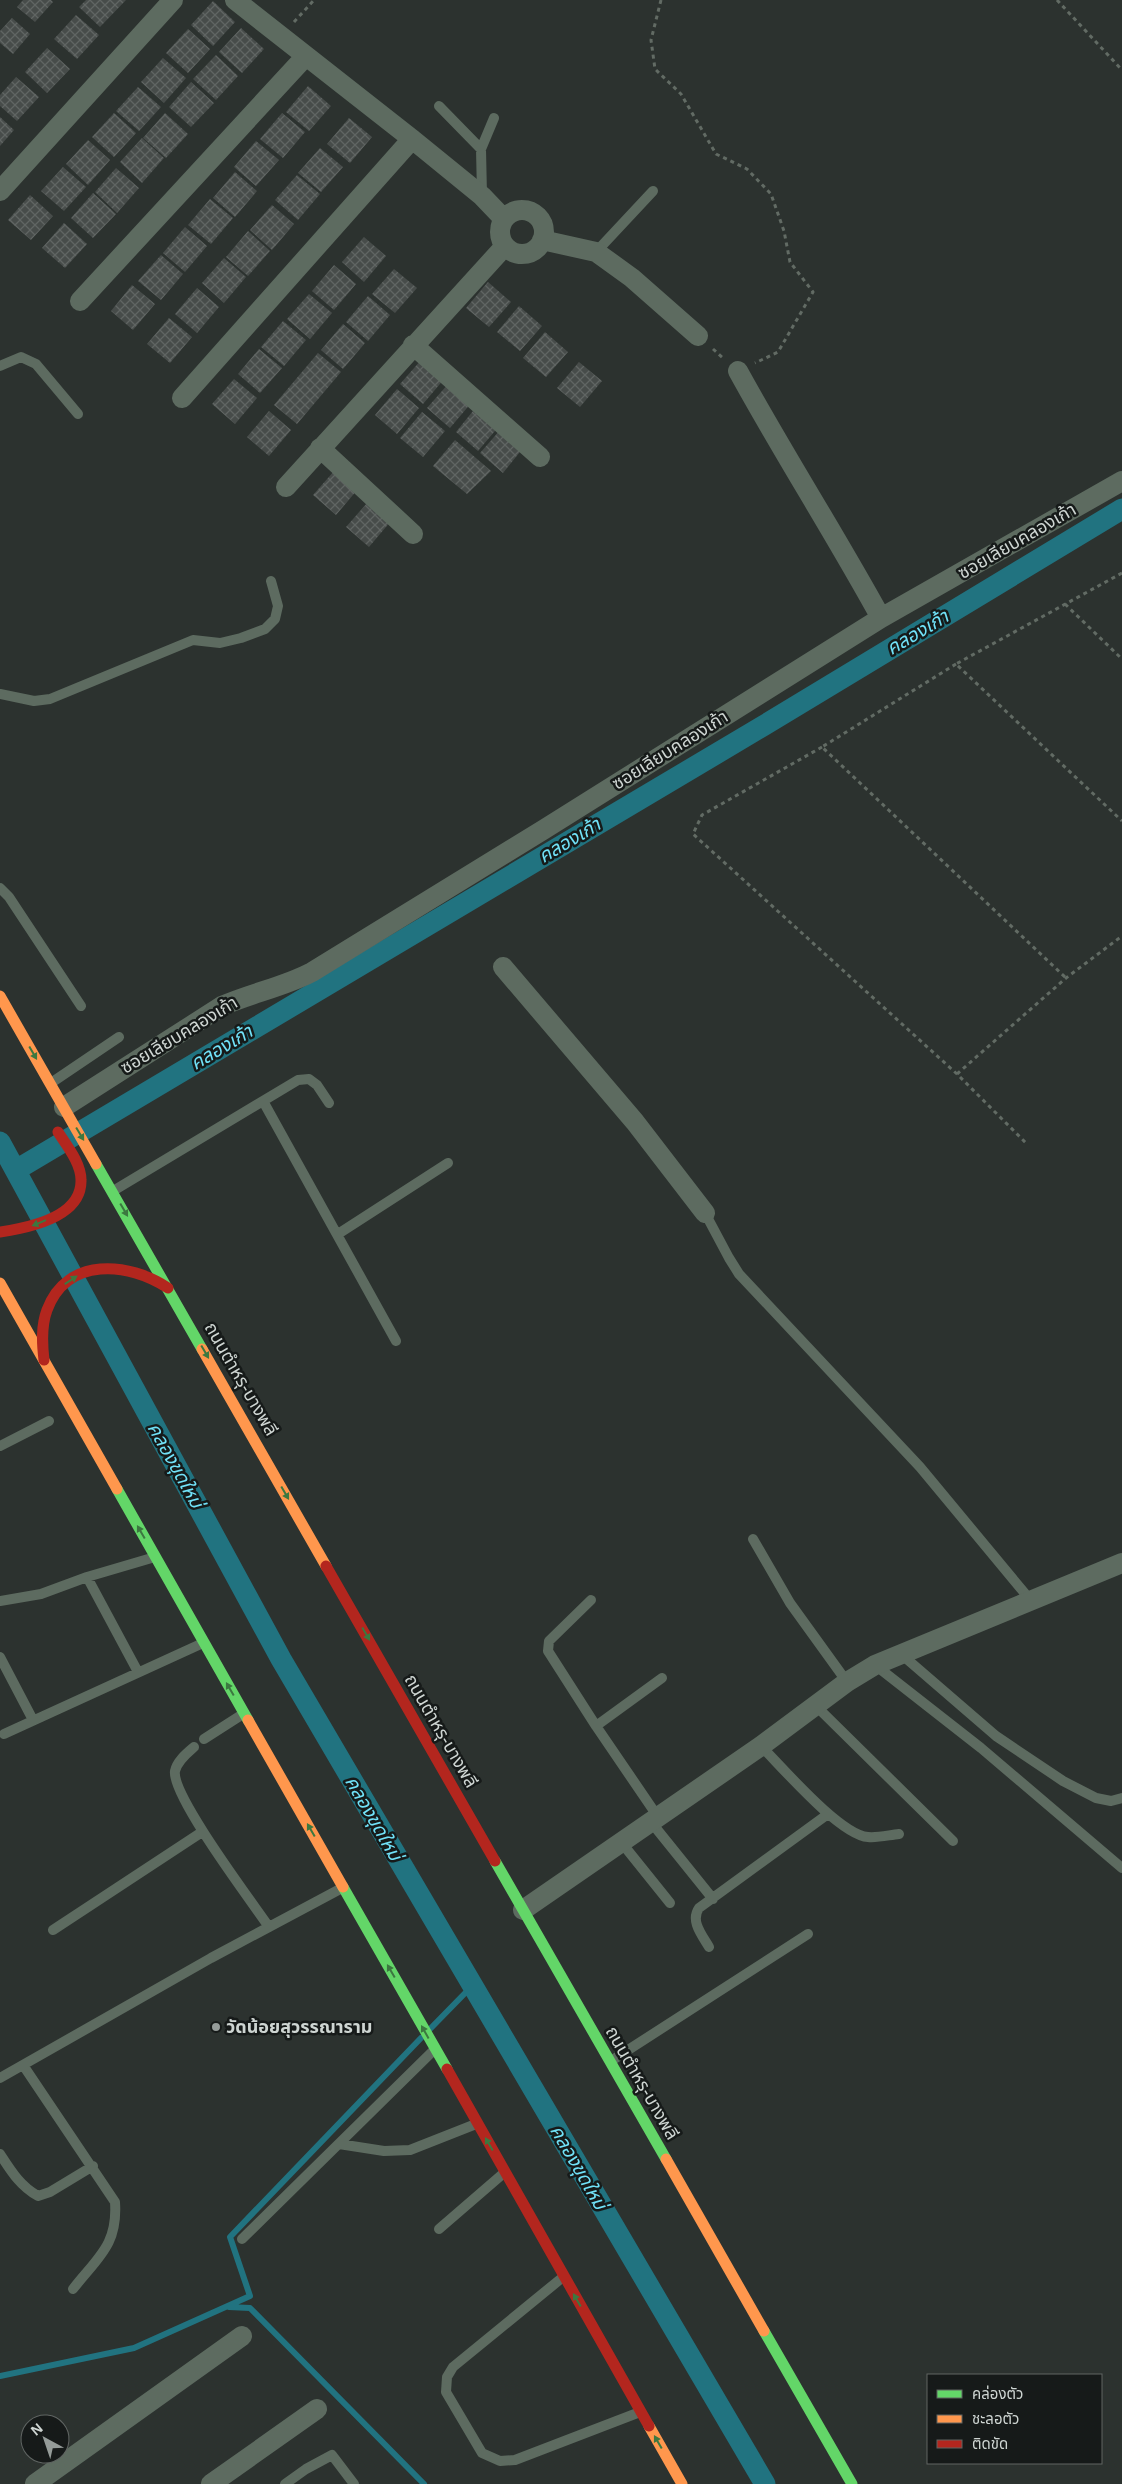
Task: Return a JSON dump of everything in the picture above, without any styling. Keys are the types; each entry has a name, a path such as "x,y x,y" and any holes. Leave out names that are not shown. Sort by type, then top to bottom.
{"main road":[{"name":"ถนนตำหรุ-บางพลี","path":"0,996 114,1191 852,2484"},
{"path":"11,1016 13,1046"},
{"path":"0,1232 36,1224 57,1214 73,1202 79,1194 81,1184 75,1162 54,1126"},
{"path":"44,1362 42,1339 46,1313 56,1294 72,1279 90,1271 110,1267 124,1267 149,1274 169,1289"},
{"path":"0,1284 682,2484"}],"street":[{"path":"0,191 173,0"},
{"path":"235,0 305,57 412,139 482,196 504,219"},
{"path":"80,301 305,57"},
{"path":"182,398 412,139"},
{"path":"520,209 529,210 537,215 542,222 544,231 542,240 536,249 526,254 514,253 505,246 501,238 500,228 504,219 520,209"},
{"path":"542,240 596,252 632,278 698,336"},
{"path":"286,486 505,246"},
{"path":"413,345 540,457"},
{"path":"738,371 781,450 838,539 880,618"},
{"path":"320,448 413,534"},
{"name":"ซอยเลียบคลองเก้า","path":"67,1111 222,1006 249,994 296,980 312,972 543,830 880,618 1122,481"},
{"path":"503,967 635,1122 705,1213"},
{"path":"523,1910 761,1746 847,1682 876,1665 1032,1602 1122,1563"},
{"path":"35,2484 242,2336"},
{"path":"211,2484 317,2409"}],"lane":[{"path":"439,106 481,149"},
{"path":"482,196 481,149 494,118"},
{"path":"596,252 653,191"},
{"path":"0,366 21,358 36,364 78,414"},
{"path":"0,694 34,701 50,699 193,640 220,643 265,629 275,619 278,606 271,581"},
{"path":"0,888 9,897 81,1006"},
{"path":"50,1084 119,1037"},
{"path":"114,1191 298,1080 309,1080 317,1085 329,1103"},
{"path":"263,1101 396,1341"},
{"path":"338,1234 448,1163"},
{"path":"705,1213 728,1258 739,1274 920,1467 1032,1602"},
{"path":"0,1446 49,1421"},
{"path":"753,1539 790,1603 847,1682"},
{"path":"0,1601 42,1594 87,1577 156,1557"},
{"path":"87,1577 138,1672"},
{"path":"591,1600 548,1641 548,1651 655,1819 713,1899"},
{"path":"4,1734 204,1642"},
{"path":"901,1654 996,1736 1063,1780 1096,1798 1111,1801 1122,1798"},
{"path":"0,1657 34,1720"},
{"path":"876,1665 981,1748 1122,1868"},
{"path":"596,1726 662,1678"},
{"path":"816,1706 953,1842"},
{"path":"204,1739 244,1714"},
{"path":"761,1746 828,1814 854,1832 867,1837 899,1834"},
{"path":"194,1747 175,1770 176,1782 202,1832 269,1926"},
{"path":"709,1947 695,1920 694,1915 699,1908 828,1814"},
{"path":"53,1930 202,1832"},
{"path":"621,1842 670,1903"},
{"path":"0,2078 269,1926 343,1888"},
{"path":"610,2062 808,1934"},
{"path":"242,2239 435,2050"},
{"path":"22,2065 93,2166 115,2202 117,2222 111,2241 73,2289"},
{"path":"339,2144 384,2151 410,2150 477,2124"},
{"path":"0,2154 16,2179 27,2190 38,2196 50,2192 93,2166"},
{"path":"439,2229 505,2172"},
{"path":"564,2277 453,2367 447,2377 446,2392 482,2453 500,2461 515,2460 641,2412"},
{"path":"285,2484 306,2469 332,2455 354,2484"}],"path":[{"path":"280,37 314,0"},
{"path":"662,0 651,40 654,69 681,94 716,154 747,169 771,194 784,231 790,262 813,292 778,352 738,371 698,336"},
{"path":"1058,0 1122,70"},
{"path":"1026,1143 957,1074 694,834 702,815 822,747 956,664 1122,573"},
{"path":"1064,604 1122,659"},
{"path":"956,664 1122,821"},
{"path":"822,747 1066,978"},
{"path":"957,1074 1066,978 1122,936"}],"building":[{"path":"23,0 51,0 53,2 35,22 17,7"},
{"path":"86,0 126,0 100,27 79,7"},
{"path":"213,1 235,22 213,46 191,25"},
{"path":"76,15 99,35 77,59 54,39"},
{"path":"12,18 30,34 13,54 0,43 0,31"},
{"path":"241,28 264,49 242,73 219,52"},
{"path":"188,29 210,49 188,73 166,53"},
{"path":"47,48 70,69 47,93 25,72"},
{"path":"216,55 238,76 216,100 193,79"},
{"path":"163,58 186,78 164,103 141,82"},
{"path":"16,77 39,97 17,121 0,106 0,95"},
{"path":"191,82 214,103 191,127 169,107"},
{"path":"308,86 331,106 309,131 286,112"},
{"path":"138,87 161,107 139,131 116,111"},
{"path":"114,113 136,133 114,157 92,137"},
{"path":"165,113 188,134 166,158 143,138"},
{"path":"282,113 305,132 283,158 260,139"},
{"path":"0,117 14,130 0,146"},
{"path":"349,118 372,137 350,163 327,144"},
{"path":"142,138 164,158 142,183 120,162"},
{"path":"88,140 110,160 88,185 66,164"},
{"path":"256,141 279,160 256,186 234,167"},
{"path":"320,148 343,167 321,192 298,173"},
{"path":"63,167 86,187 64,211 41,191"},
{"path":"116,168 139,188 117,213 95,192"},
{"path":"235,172 257,191 235,217 213,198"},
{"path":"297,175 320,194 298,220 275,200"},
{"path":"93,193 116,214 93,238 71,218"},
{"path":"30,195 53,216 31,240 8,220"},
{"path":"210,199 233,218 211,244 188,225"},
{"path":"272,205 294,224 272,250 250,230"},
{"path":"64,223 87,244 65,268 42,248"},
{"path":"185,227 207,246 185,272 163,253"},
{"path":"248,231 270,251 248,276 226,257"},
{"path":"364,237 386,256 364,282 342,262"},
{"path":"161,255 183,274 161,300 138,281"},
{"path":"224,258 246,277 224,303 202,283"},
{"path":"334,265 356,284 334,310 312,291"},
{"path":"394,269 417,288 395,313 372,294"},
{"path":"488,282 511,302 489,327 466,308"},
{"path":"132,285 155,304 133,330 111,311"},
{"path":"197,288 219,307 197,333 175,314"},
{"path":"309,294 332,313 310,339 287,319"},
{"path":"368,296 390,315 368,341 346,322"},
{"path":"519,306 542,326 520,351 497,332"},
{"path":"169,318 192,337 170,363 147,344"},
{"path":"283,321 306,340 284,366 261,347"},
{"path":"343,324 365,343 343,369 321,350"},
{"path":"545,332 568,352 546,377 523,358"},
{"path":"259,349 282,368 260,393 238,374"},
{"path":"318,353 341,372 297,424 274,405"},
{"path":"422,359 445,378 423,404 400,384"},
{"path":"579,362 602,381 580,407 557,388"},
{"path":"234,379 257,398 235,424 212,404"},
{"path":"449,383 472,402 450,428 427,408"},
{"path":"397,389 419,408 397,434 375,415"},
{"path":"477,406 500,425 478,451 456,432"},
{"path":"269,411 291,430 269,456 247,437"},
{"path":"422,412 445,431 423,457 400,438"},
{"path":"502,428 524,447 503,473 480,453"},
{"path":"455,440 491,471 467,494 433,466"},
{"path":"335,470 358,489 336,515 313,495"},
{"path":"368,502 391,521 369,547 346,527"}],"waterway":[{"name":"คลองเก้า","path":"16,1170 763,726 1122,509"},
{"name":"คลองขุดใหม่","path":"0,1142 281,1659 765,2484"},
{"path":"430,2029 473,1985"},
{"path":"0,2376 134,2348 250,2296 230,2237 421,2038"},
{"path":"229,2307 250,2308 424,2484"}],"traffic: fast":[{"path":"96,1164 202,1349"},
{"path":"117,1489 248,1720"},
{"path":"495,1861 666,2159"},
{"path":"343,1887 447,2069"},
{"path":"764,2331 852,2484"}],"traffic: slow":[{"path":"0,996 96,1164"},
{"path":"0,1283 117,1489"},
{"path":"202,1349 326,1566"},
{"path":"248,1720 343,1887"},
{"path":"666,2159 764,2331"},
{"path":"649,2426 682,2484"}],"traffic: jam":[{"path":"0,1232 38,1224 51,1218 63,1212 73,1203 79,1193 81,1180 79,1167 58,1132"},
{"path":"44,1360 42,1335 45,1316 56,1292 69,1280 84,1272 100,1269 118,1269 152,1279 168,1288"},
{"path":"326,1566 495,1861"},
{"path":"447,2069 649,2426"}],"place":[{"name":"วัดน้อยสุวรรณาราม","path":"216,2027"}]}
